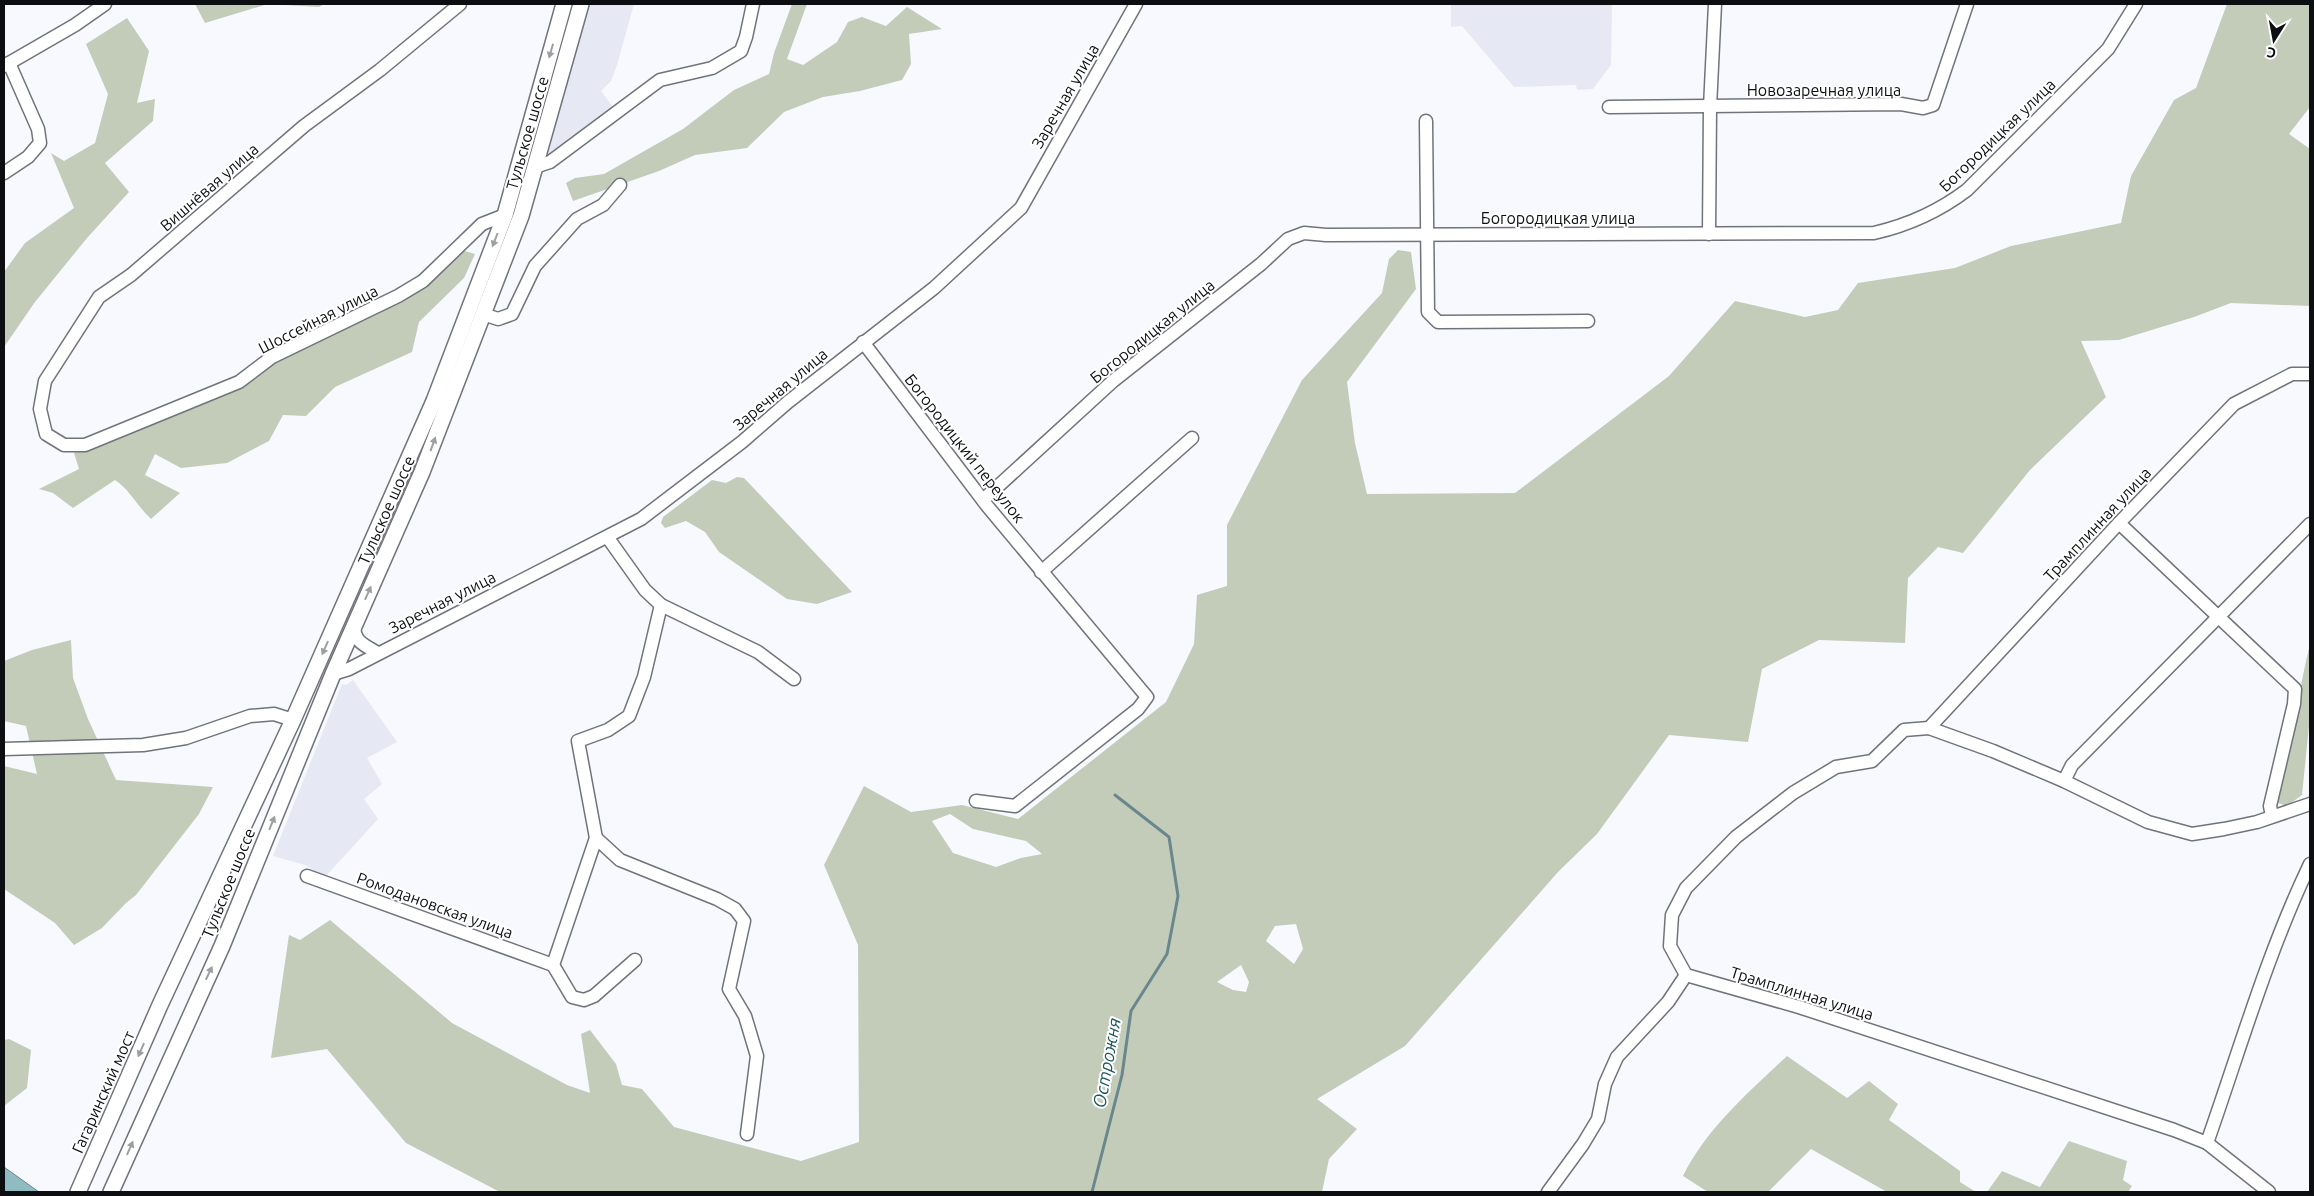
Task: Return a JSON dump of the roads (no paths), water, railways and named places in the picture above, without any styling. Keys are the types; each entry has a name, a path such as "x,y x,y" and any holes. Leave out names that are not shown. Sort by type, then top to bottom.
{"main road":[{"name":"Тульское шоссе","path":"160,1006 293,720 434,402 505,215 564,4"},
{"name":"Тульское шоссе","path":"111,1192 222,946 333,674 422,472 521,216 581,4"},
{"name":"Гагаринский мост","path":"78,1192 160,1006"}],"street":[{"path":"4,173 28,157 40,143 38,129 6,64 75,25 106,4"},
{"name":"Вишнёвая улица","path":"46,434 40,409 45,381 99,297 131,275 304,126 380,70 460,4"},
{"path":"536,167 550,162 660,80 712,68 741,51 753,4"},
{"path":"1120,4 1134,6"},
{"path":"1709,234 1710,107 1715,4"},
{"name":"Новозаречная улица","path":"1609,107 1901,104 1923,108 1933,104 1967,4"},
{"name":"Богородицкая улица","path":"983,500 1113,381 1261,264 1288,239 1304,233 1326,235 1427,235 1874,233 1902,227 1948,204 1967,190 2108,49 2136,4"},
{"name":"Заречная улица","path":"333,674 349,669 608,538 641,519 742,442 788,402 934,288 1021,208 1134,6"},
{"path":"1426,121 1428,312 1438,322 1588,321"},
{"path":"483,314 498,319 512,314 535,266 577,219 603,205 620,185"},
{"name":"Шоссейная улица","path":"46,434 64,445 85,444 239,382 272,357 423,282 482,224 505,215"},
{"name":"Богородицкий переулок","path":"863,342 983,500 1147,697 1138,709 1015,806 976,801"},
{"name":"Трамплинная улица","path":"1929,728 2234,404 2292,374 2310,374"},
{"path":"1041,572 1192,438"},
{"path":"2119,524 2295,689 2294,704 2270,806 2272,816"},
{"path":"2064,781 2072,764 2310,524"},
{"path":"608,538 645,590 662,605 758,652 794,678"},
{"path":"635,960 594,996 584,1000 572,997 553,965 596,838 578,741 608,730 629,716 644,677 662,605"},
{"path":"354,625 354,635 358,642 378,653"},
{"path":"4,749 142,745 186,738 250,716 274,714 293,720"},
{"path":"1548,1192 1583,1144 1598,1119 1605,1084 1617,1057 1668,1002 1686,975 1670,946 1672,915 1686,888 1736,837 1793,793 1836,767 1872,761 1904,730 1929,728 1993,751 2064,781 2148,822 2192,834 2224,829 2310,804"},
{"path":"596,838 620,860 717,899 735,909 744,921 730,988 745,1016 757,1056 747,1134"},
{"path":"2207,1143 2269,959 2289,908 2310,864"},
{"name":"Ромодановская улица","path":"307,876 553,965"},
{"name":"Трамплинная улица","path":"1686,975 1799,1007 2174,1130 2207,1143 2269,1192"}],"water":[{"path":"4,1167 39,1192 4,1192"}],"waterway":[{"name":"Острожня","path":"1092,1192 1122,1075 1131,1011 1167,954 1178,896 1169,837 1115,795"}]}
